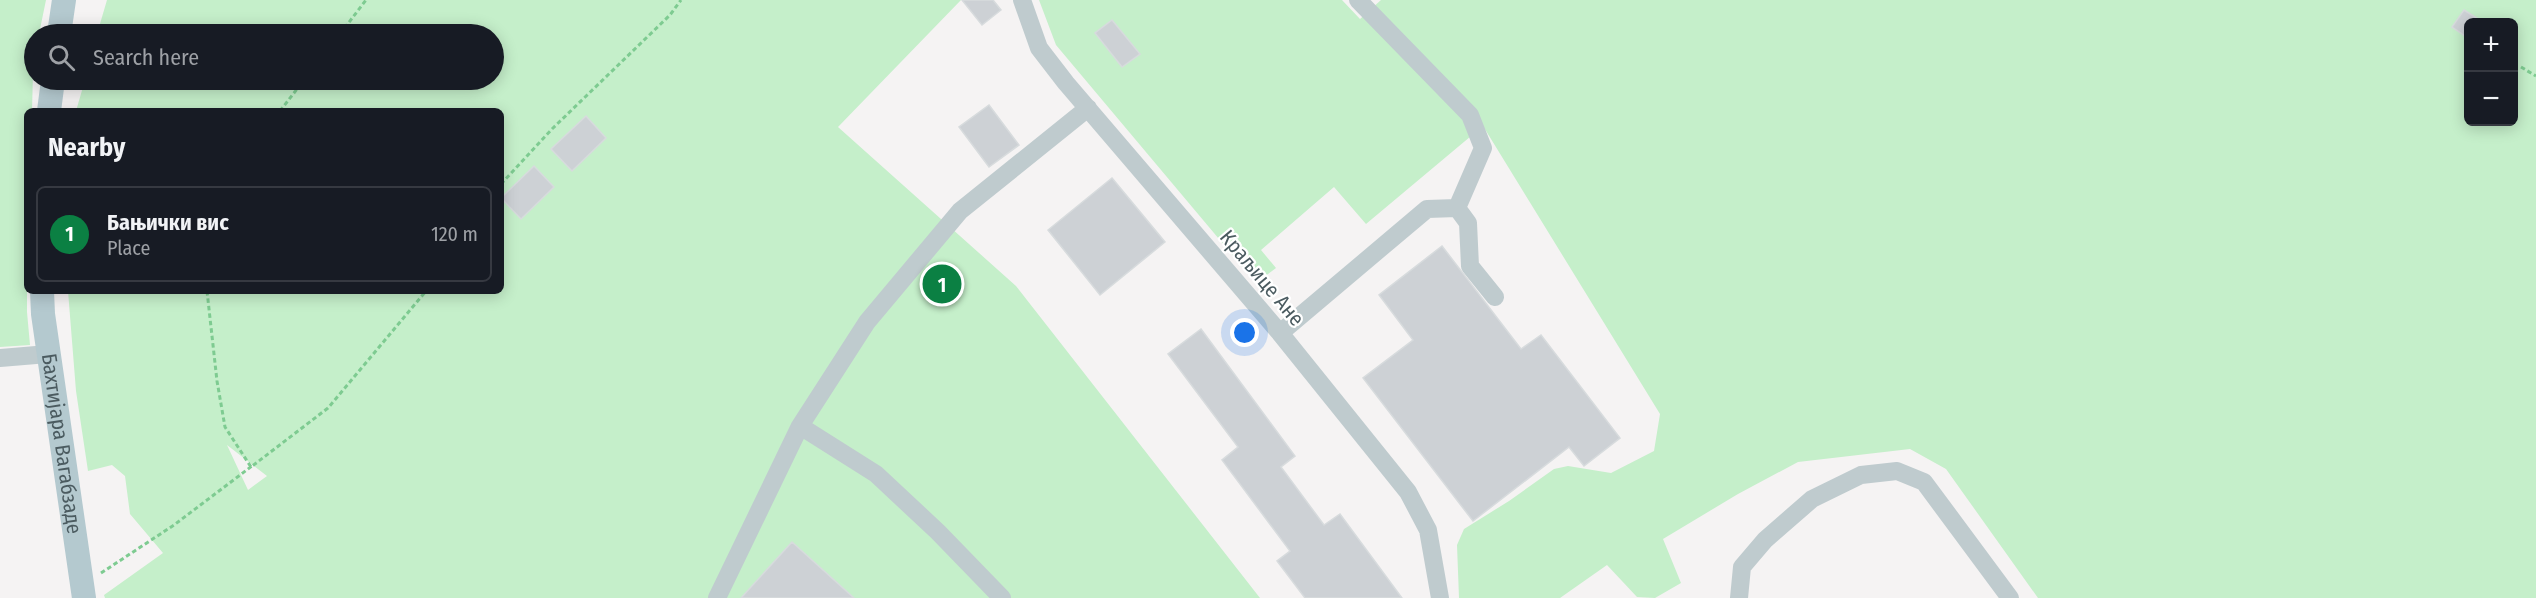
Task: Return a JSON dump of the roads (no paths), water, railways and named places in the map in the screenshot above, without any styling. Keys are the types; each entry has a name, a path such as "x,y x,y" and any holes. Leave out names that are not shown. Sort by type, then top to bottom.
{"main road":[{"path":"60,24 64,0"},
{"path":"49,108 52,90"},
{"name":"Бахтијара Вагабзаде","path":"42,294 48,354 83,591"}],"street":[{"name":"Краљице Ане","path":"1022,0 1040,48 1088,108 1280,333 1408,492 1428,530 1440,598"},
{"path":"1358,0 1470,115 1483,148 1457,208"},
{"path":"717,598 800,426 867,322 960,211 1088,108"},
{"path":"1457,208 1468,223 1470,266 1495,297"},
{"path":"1280,333 1427,209 1457,208"},
{"path":"0,358 48,354"},
{"path":"800,426 876,474 938,532 1002,598"},
{"path":"1739,598 1742,567 1765,540 1812,499 1862,475 1897,471 1923,482 2010,598"}],"place":[{"name":"Бањички вис","path":"942,284"}]}
